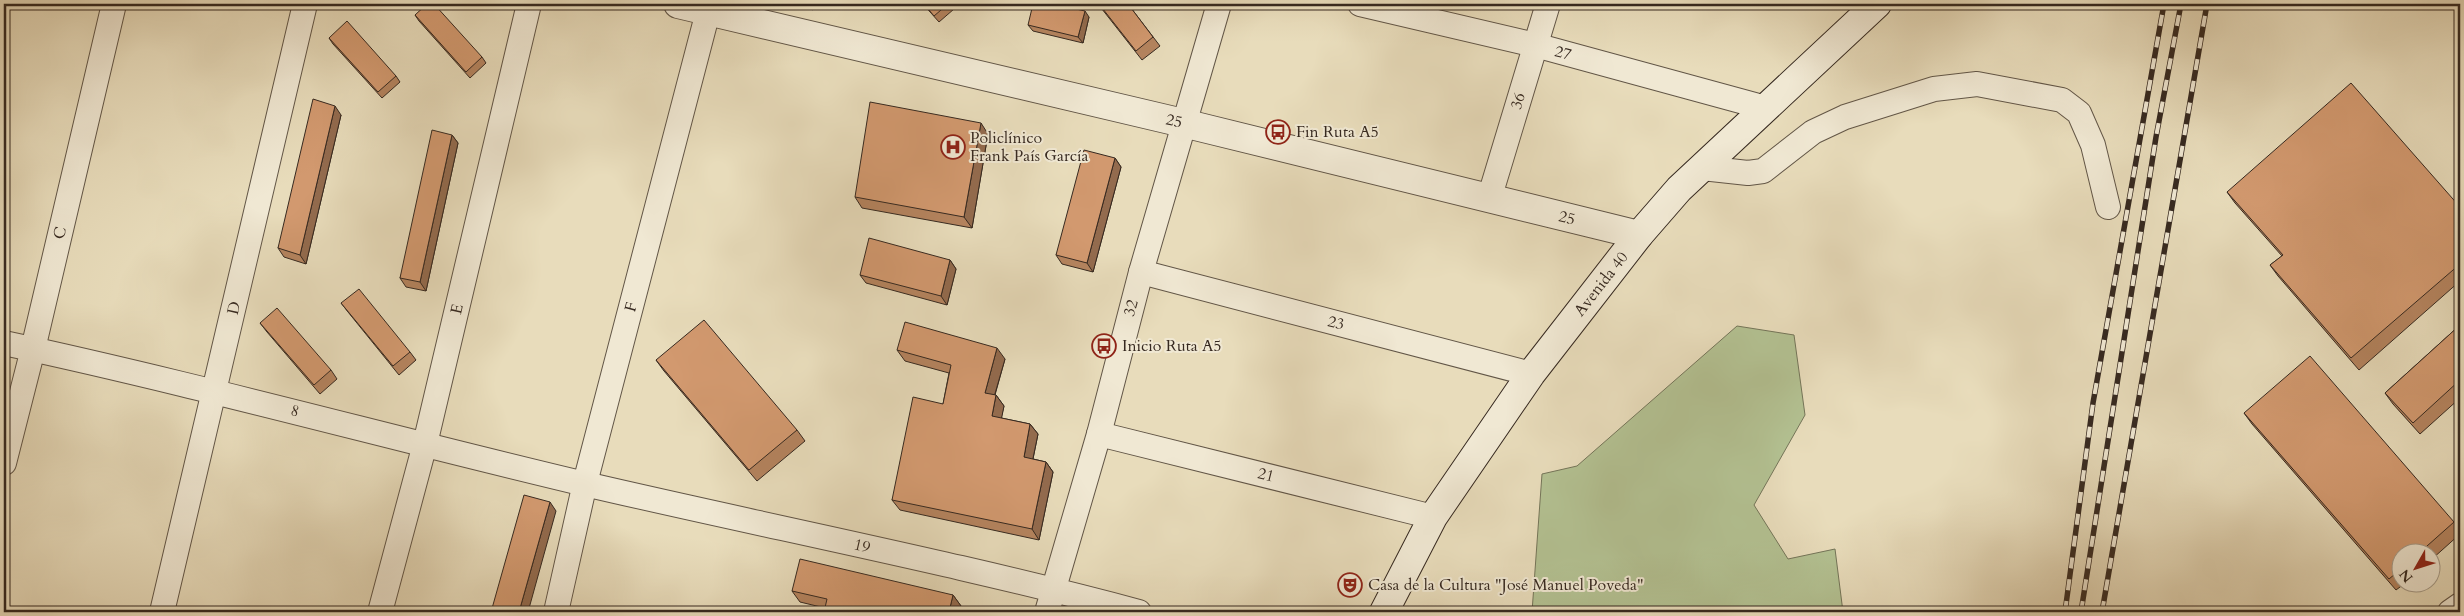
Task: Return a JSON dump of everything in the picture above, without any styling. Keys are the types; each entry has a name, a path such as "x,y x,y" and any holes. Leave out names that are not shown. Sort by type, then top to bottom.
{"street":[{"name":"C","path":"4,462 33,349 114,4"},
{"name":"D","path":"162,612 305,4"},
{"name":"E","path":"380,612 425,444 529,4"},
{"name":"25","path":"678,4 709,7 1639,235"},
{"name":"32","path":"1046,612 1099,434 1141,272 1219,4"},
{"name":"27","path":"1360,4 1535,45 1766,108"},
{"name":"36","path":"1489,199 1548,4"},
{"name":"Avenida 40","path":"1384,612 1433,517 1531,374 1639,235 1679,189 1877,4"},
{"name":"F","path":"556,612 585,484 709,7"},
{"path":"1702,168 1748,173 1763,170 1813,132 1846,117 1934,89 1977,84 2062,100 2079,113 2093,145 2108,207"},
{"name":"23","path":"1141,272 1531,374"},
{"name":"8","path":"4,342 215,391 585,484"},
{"name":"21","path":"1099,434 1433,517"},
{"name":"19","path":"585,484 1053,589 1139,612"},
{"path":"2450,612 2460,605"}],"green space":[{"path":"1737,326 1794,335 1805,415 1754,505 1788,559 1835,549 1843,612 1532,612 1542,474 1577,466"}],"building":[{"path":"427,4 434,4 482,57 466,72 415,15"},
{"path":"924,4 948,4 934,16"},
{"path":"1033,4 1054,4 1085,11 1078,37 1028,25"},
{"path":"1099,4 1128,4 1153,37 1136,51"},
{"path":"347,21 396,76 378,92 329,38"},
{"path":"2351,83 2460,207 2460,264 2351,358 2270,265 2283,255 2227,192"},
{"path":"313,99 335,106 300,255 278,248"},
{"path":"870,102 981,123 964,217 855,197"},
{"path":"432,130 452,135 420,282 400,278"},
{"path":"1084,150 1115,158 1087,263 1056,255"},
{"path":"869,238 950,260 941,296 860,275"},
{"path":"359,289 410,352 393,366 341,303"},
{"path":"277,308 331,370 314,385 260,323"},
{"path":"704,320 797,430 749,470 656,360"},
{"path":"905,322 997,348 985,393 996,395 992,416 1030,424 1024,457 1046,462 1032,529 892,500 913,397 943,404 951,365 897,350"},
{"path":"2460,325 2460,380 2413,423 2385,393"},
{"path":"2310,356 2454,522 2429,544 2392,544 2392,576 2389,579 2244,413"},
{"path":"524,495 550,502 519,612 491,612"},
{"path":"800,559 953,595 949,612 882,612 859,607 858,612 824,612 827,599 792,591"}],"railway":[{"path":"2065,612 2093,403 2164,4"},
{"path":"2081,612 2156,137 2181,4"},
{"path":"2102,612 2207,4"}],"place":[{"name":"Fin Ruta A5","path":"1278,132"},
{"name":"Policlínico Frank País García","path":"953,147"},
{"name":"Inicio Ruta A5","path":"1104,346"},
{"name":"Casa de la Cultura \"José Manuel Poveda\"","path":"1350,585"}]}
